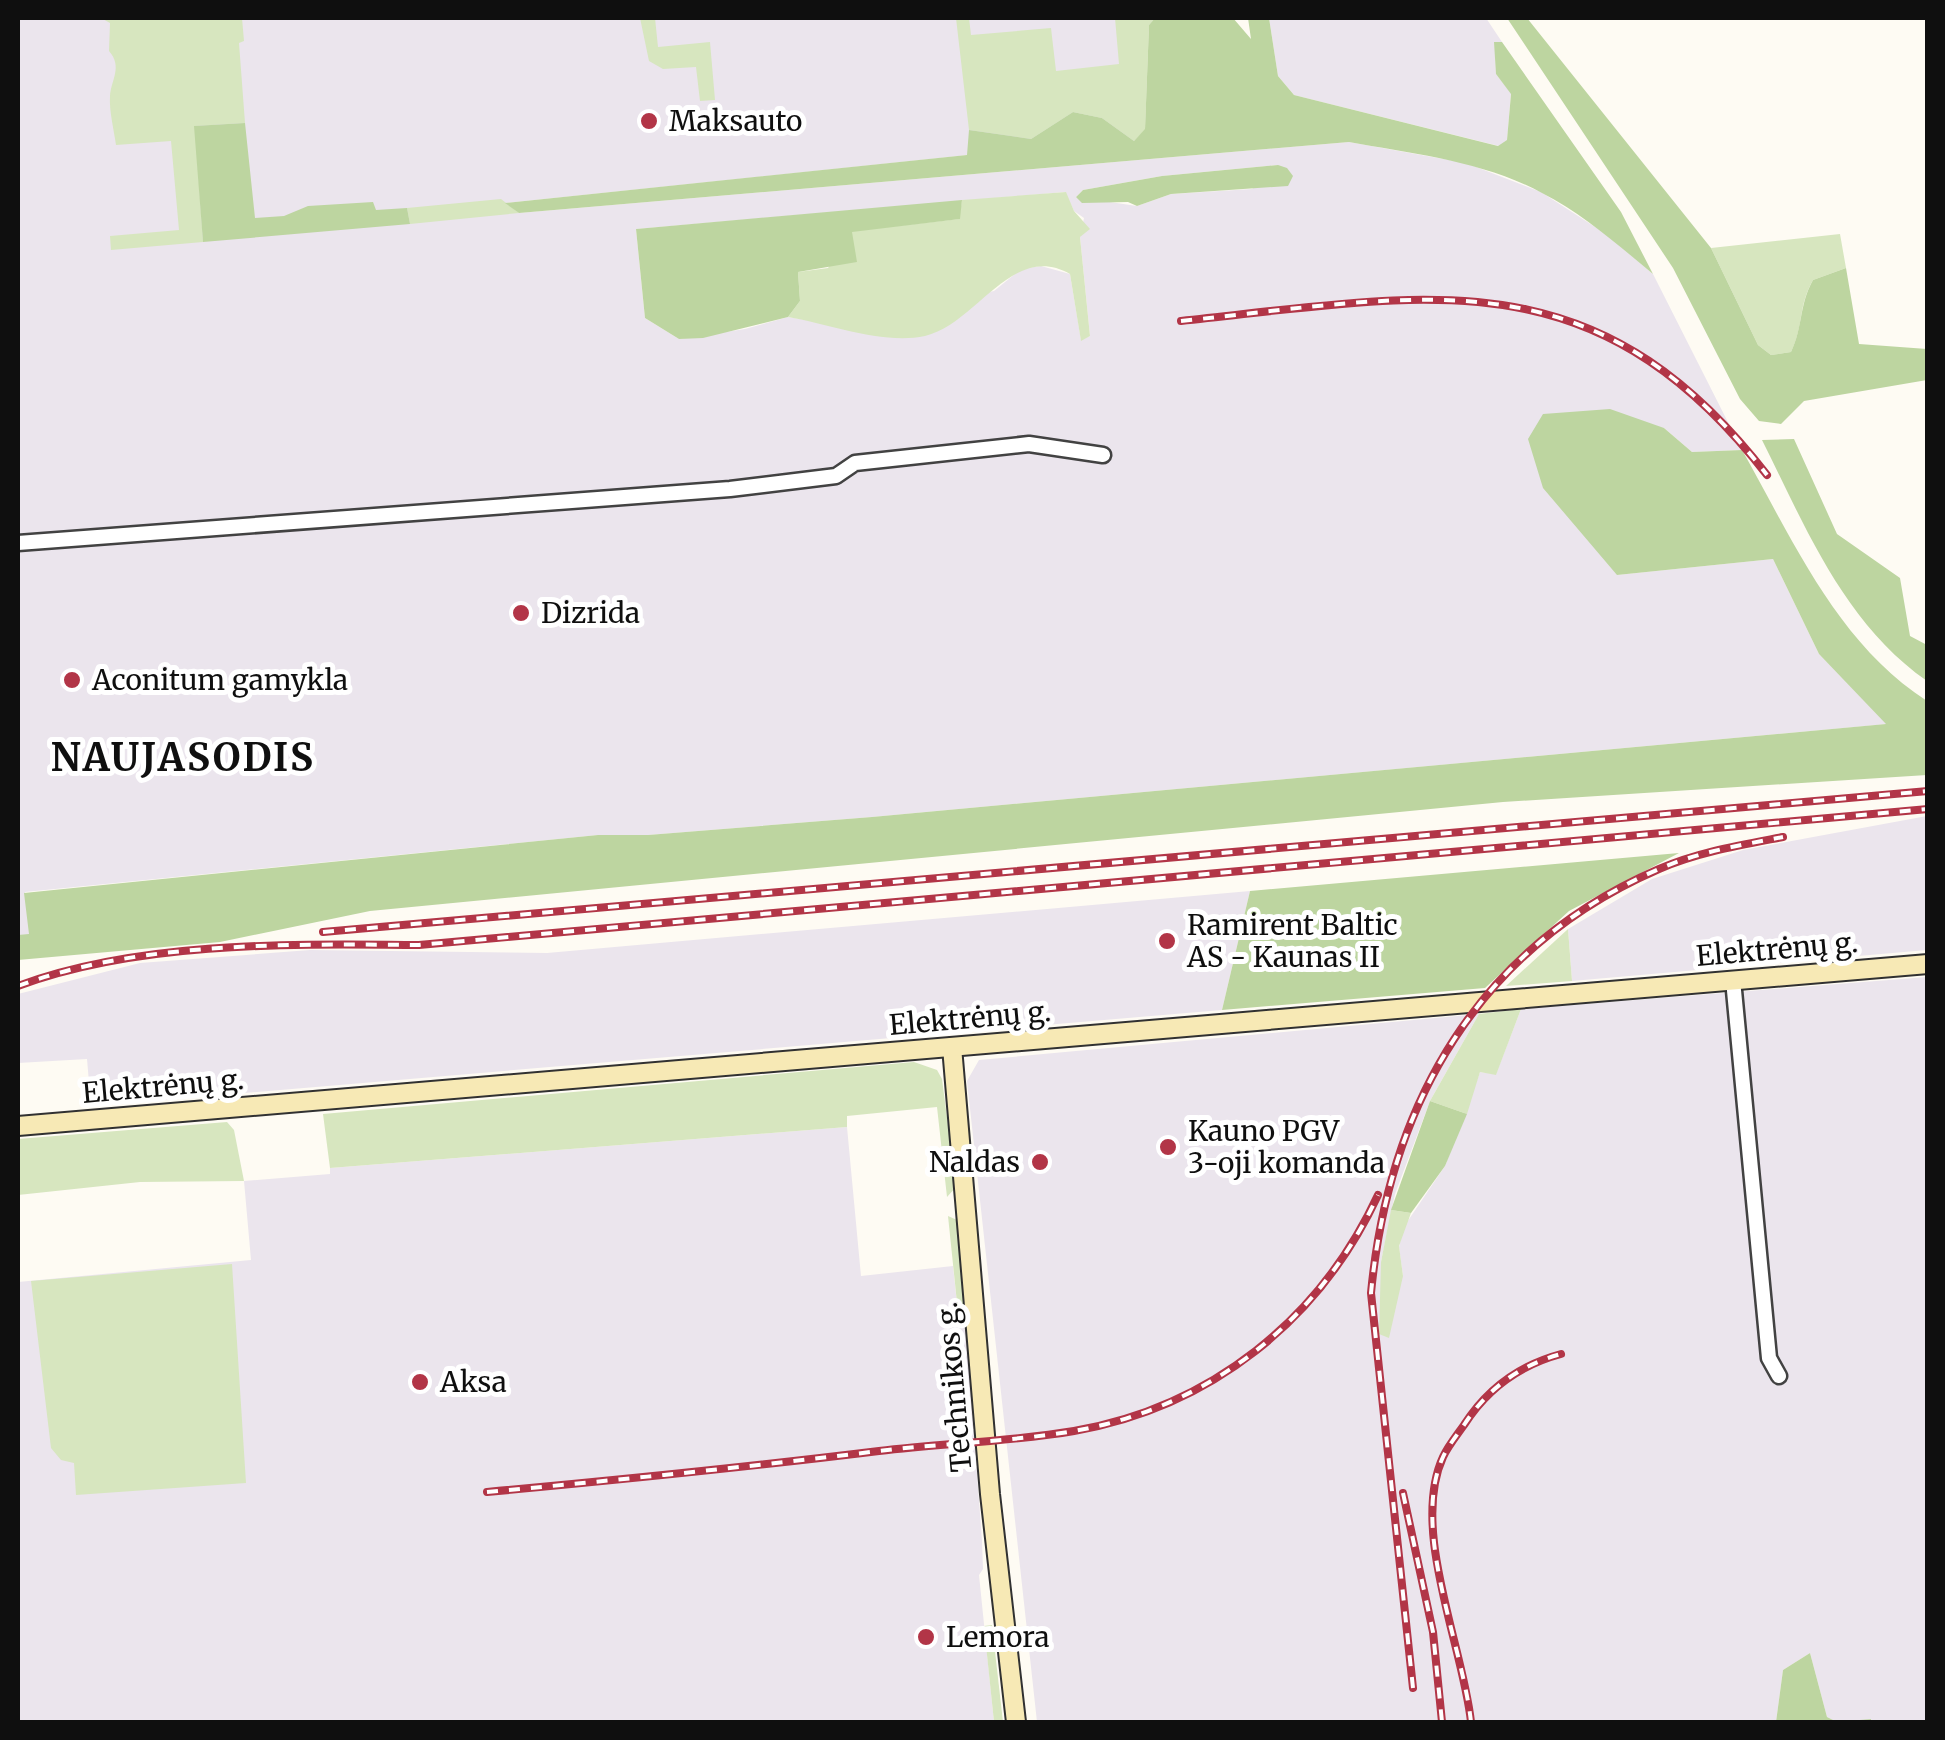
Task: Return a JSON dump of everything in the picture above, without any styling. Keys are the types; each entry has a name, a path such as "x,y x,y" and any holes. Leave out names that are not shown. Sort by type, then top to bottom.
{"street":[{"path":"18,543 730,489 836,476 855,464 1028,444 1103,455"},
{"name":"Elektrėnų g.","path":"18,1126 1928,964"},
{"path":"1733,980 1769,1358 1779,1376"},
{"name":"Technikos g.","path":"952,1047 990,1494 1016,1722"}],"shaded area":[{"path":"18,18 1155,18 1149,25 1134,141 1102,118 1073,112 1031,139 968,155 506,203 519,213 1349,142 1466,163 1541,192 1606,234 1653,274 1742,450 1692,452 1664,428 1617,575 1773,559 1819,654 1887,724 872,817 648,835 598,835 25,892 30,935 18,935","holes":["1278,165 1252,189 1171,194 1137,206 1076,197 1083,190 1162,176","1065,192 1074,211 1084,218 1080,237 1090,336 1081,340 1070,274 1041,266 1021,269 994,291 831,324 788,317 745,329 679,339 645,318 636,229"]},
{"path":"1269,18 1486,18 1502,42 1495,42 1496,74 1511,93 1507,141 1499,146 1294,95 1278,76"},
{"path":"1927,816 1927,950 1572,981 1568,929 1652,879 1743,850"},
{"path":"1250,891 1222,1010 91,1106 87,1059 18,1063 18,994 140,963 310,950 547,953"},
{"path":"1927,977 1927,1722 1836,1722 1827,1717 1810,1653 1783,1670 1776,1722 1037,1722 967,1081 979,1060 1479,1014 1430,1101 1395,1194 1381,1262 1403,1276 1399,1247 1403,1228 1445,1166 1480,1072 1496,1074 1521,1009"},
{"path":"847,1127 861,1276 953,1266 959,1322 966,1323 982,1541 983,1569 979,1575 994,1722 18,1722 18,1282 251,1260 244,1181 330,1174 330,1168"}],"green space":[{"path":"101,18 242,18 244,41 239,43 245,123 195,126 203,242 111,250 110,236 179,230 171,141 116,145 110,102 115,63 109,51 110,23"},
{"path":"640,18 655,18 658,47 710,42 715,100 700,101 696,67 663,69 649,61"},
{"path":"956,18 969,18 971,35 1051,28 1056,71 1119,64 1115,18 1155,18 1149,25 1145,130 1134,141 1102,118 1073,112 1031,139 969,130"},
{"path":"1155,18 1233,18 1251,39 1248,18 1269,18 1278,76 1294,95 1498,146 1507,140 1511,94 1496,74 1494,42 1502,42 1621,212 1653,274 1572,210 1519,182 1448,160 1349,142 519,213 505,203 967,155 969,130 1031,139 1073,112 1102,118 1134,141 1145,129 1149,25"},
{"path":"1507,18 1527,18 1711,248 1758,345 1771,355 1791,352 1813,280 1846,268 1859,344 1927,349 1927,380 1804,401 1781,424 1759,421 1740,399 1673,268"},
{"path":"245,123 255,218 284,216 308,206 373,202 376,210 407,208 410,224 203,242 194,126"},
{"path":"1278,165 1293,176 1288,186 1171,194 1137,206 1128,202 1082,203 1076,197 1083,190 1162,176"},
{"path":"1066,192 1074,211 1090,229 1080,237 1090,336 1081,341 1070,274 1049,267 1030,268 1012,276 944,329 925,336 874,336 788,317 800,301 798,272 828,268 852,231 959,219 962,200"},
{"path":"501,199 519,213 410,224 407,208"},
{"path":"962,200 960,219 852,232 857,262 798,272 800,301 788,317 703,338 679,339 645,318 636,229"},
{"path":"1840,234 1846,268 1813,280 1791,352 1771,355 1758,345 1711,248"},
{"path":"1610,409 1664,428 1692,452 1742,450 1799,554 1842,620 1895,677 1927,701 1927,775 1503,802 370,911 220,942 18,960 18,935 29,934 24,893 598,835 648,835 872,817 1886,724 1819,654 1773,559 1617,575 1543,488 1528,439 1543,414"},
{"path":"1794,439 1837,534 1900,578 1910,636 1927,645 1927,681 1872,631 1812,540 1762,440"},
{"path":"1679,853 1569,911 1485,988 1222,1010 1250,891"},
{"path":"1568,929 1572,981 1506,986"},
{"path":"1521,1009 1496,1075 1480,1072 1467,1114 1430,1101 1479,1014"},
{"path":"914,1062 937,1070 942,1079 956,1187 947,1197 937,1107 847,1116 847,1127 330,1168 323,1114"},
{"path":"1430,1101 1467,1114 1445,1166 1411,1213 1391,1210"},
{"path":"227,1122 234,1130 244,1181 140,1182 18,1195 18,1139"},
{"path":"1391,1210 1411,1213 1399,1246 1403,1276 1389,1338 1379,1334 1381,1262"},
{"path":"948,1216 957,1220 966,1323 959,1322"},
{"path":"232,1264 246,1483 76,1495 74,1463 61,1460 51,1448 31,1281"},
{"path":"992,1625 1003,1722 994,1722 984,1626"},
{"path":"1810,1653 1827,1717 1837,1722 1776,1722 1783,1670"}],"railway":[{"path":"1181,321 1353,303 1430,300 1502,305 1571,322 1638,354 1703,404 1767,475"},
{"path":"323,932 1928,791"},
{"path":"18,986 114,960 216,948 419,945 1928,809"},
{"path":"1413,1688 1371,1293 1381,1223 1398,1158 1423,1096 1454,1039 1494,987 1541,941 1596,902 1659,869 1720,850 1783,837"},
{"path":"487,1492 1025,1438 1124,1419 1171,1402 1256,1351 1325,1281 1354,1240 1378,1195"},
{"path":"1471,1722 1435,1552 1434,1486 1445,1453 1483,1400 1518,1372 1561,1354"},
{"path":"1403,1493 1433,1632 1442,1722"}],"place":[{"name":"Maksauto","path":"649,121"},
{"name":"Dizrida","path":"521,613"},
{"name":"Aconitum gamykla","path":"72,680"},
{"name":"Ramirent Baltic AS - Kaunas II","path":"1167,941"},
{"name":"Kauno PGV 3-oji komanda","path":"1168,1147"},
{"name":"Naldas","path":"1040,1162"},
{"name":"Aksa","path":"420,1382"},
{"name":"Lemora","path":"926,1637"}],"district":[{"name":"NAUJASODIS","path":"183,758"}]}
